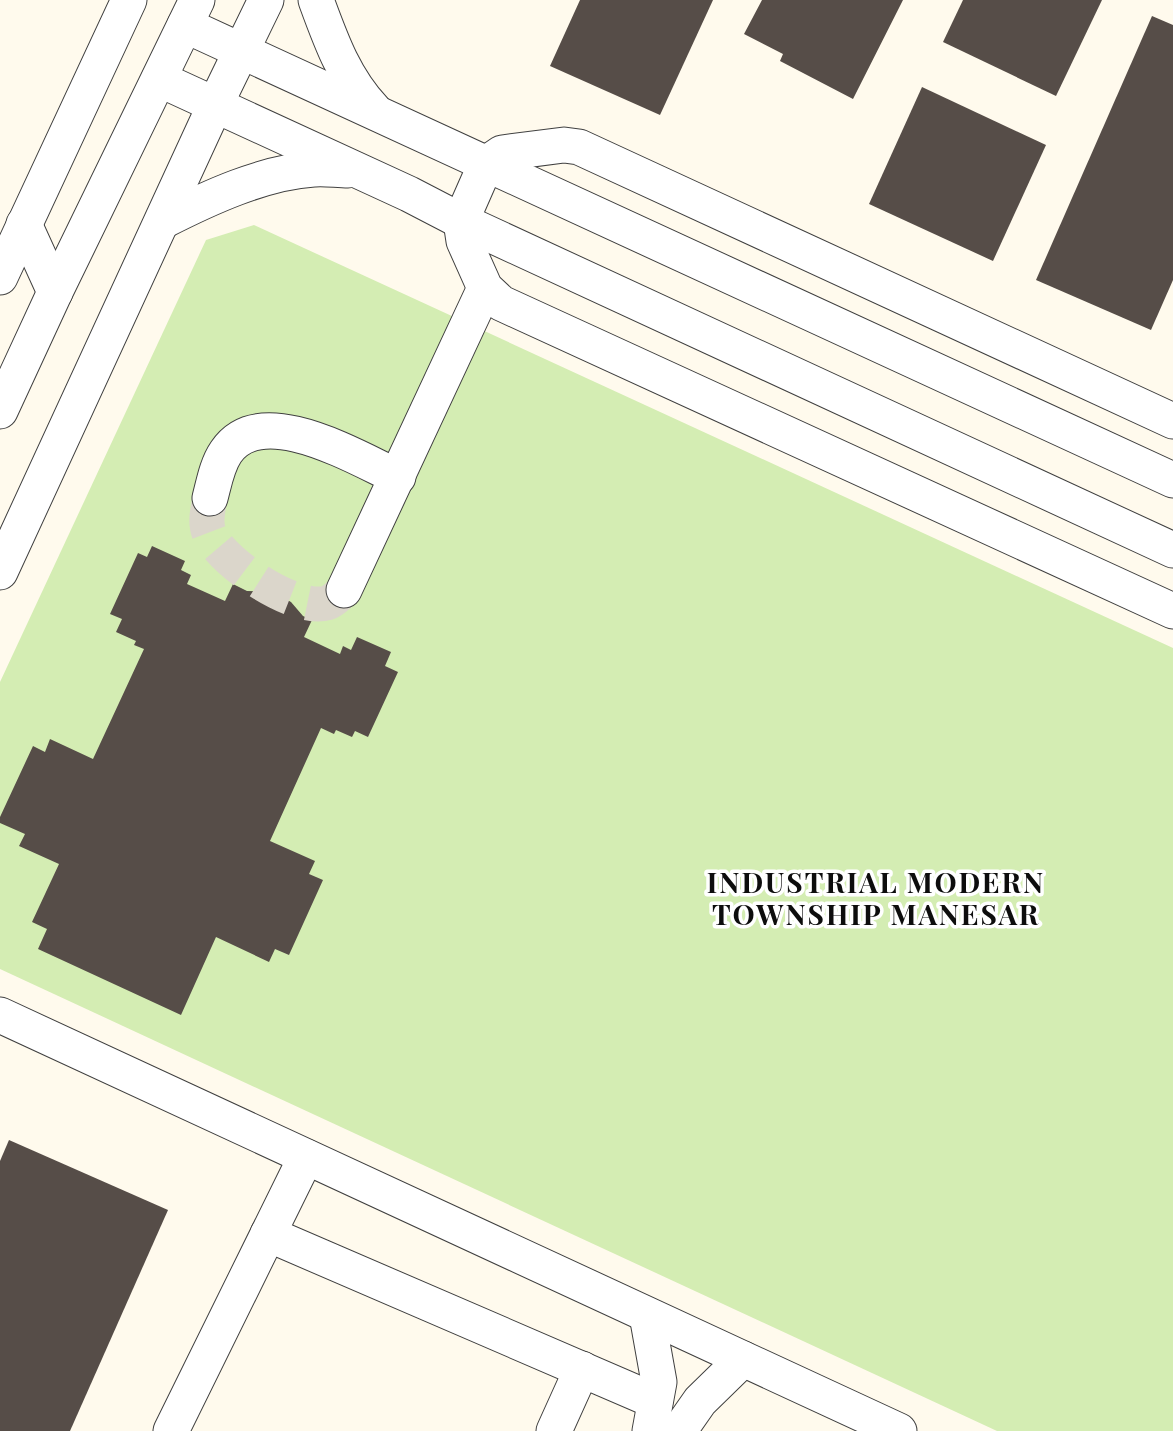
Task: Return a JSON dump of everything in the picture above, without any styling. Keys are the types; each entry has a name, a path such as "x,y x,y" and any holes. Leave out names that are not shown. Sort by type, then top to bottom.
{"street":[{"path":"0,277 129,0"},
{"path":"0,572 266,0"},
{"path":"316,0 335,52 349,79 381,117"},
{"path":"0,411 191,13 241,51 1173,480"},
{"path":"159,79 216,103 410,194 461,221 1173,550"},
{"path":"1173,421 591,150 564,145 502,153 486,164 461,221 464,242 485,288 501,303 1173,611"},
{"path":"163,221 222,194 286,174 314,169 355,170"},
{"path":"24,224 55,292"},
{"path":"344,590 485,288"},
{"path":"211,498 225,453 238,438 258,431 281,431 305,436 398,477"},
{"path":"0,1015 898,1431"},
{"path":"171,1431 306,1157"},
{"path":"268,1234 582,1369 652,1416 659,1382 647,1315"},
{"path":"679,1431 700,1402 743,1359"},
{"path":"554,1431 582,1369"}],"green space":[{"path":"254,225 1173,648 1173,1431 997,1431 0,969 0,682 206,240"}],"building":[{"path":"580,0 713,0 660,115 550,66"},
{"path":"762,0 903,0 853,99 780,61 783,54 744,34"},
{"path":"963,0 1102,0 1056,96 943,42"},
{"path":"1152,16 1173,25 1173,280 1151,330 1036,280"},
{"path":"922,87 1046,145 993,261 869,204"},
{"path":"152,546 185,561 181,570 191,575 187,584 225,601 233,584 247,591 273,592 291,602 303,616 312,620 304,637 340,654 343,646 351,650 357,637 391,652 385,666 398,672 368,737 355,731 352,737 336,730 334,734 321,728 270,841 315,861 309,874 323,880 289,955 275,949 269,962 216,937 181,1015 38,949 47,929 32,922 59,864 19,846 25,834 0,823 0,817 33,746 45,752 50,739 93,759 144,649 134,645 136,641 116,632 122,619 110,614 138,553 147,557"},
{"path":"9,1140 168,1210 70,1431 0,1431 0,1161"}],"tunnel":[{"path":"210,498 207,521 210,535 229,559 261,583 279,593 313,604 327,603 344,590"}],"district":[{"name":"INDUSTRIAL MODERN TOWNSHIP MANESAR","path":"876,897"}]}
